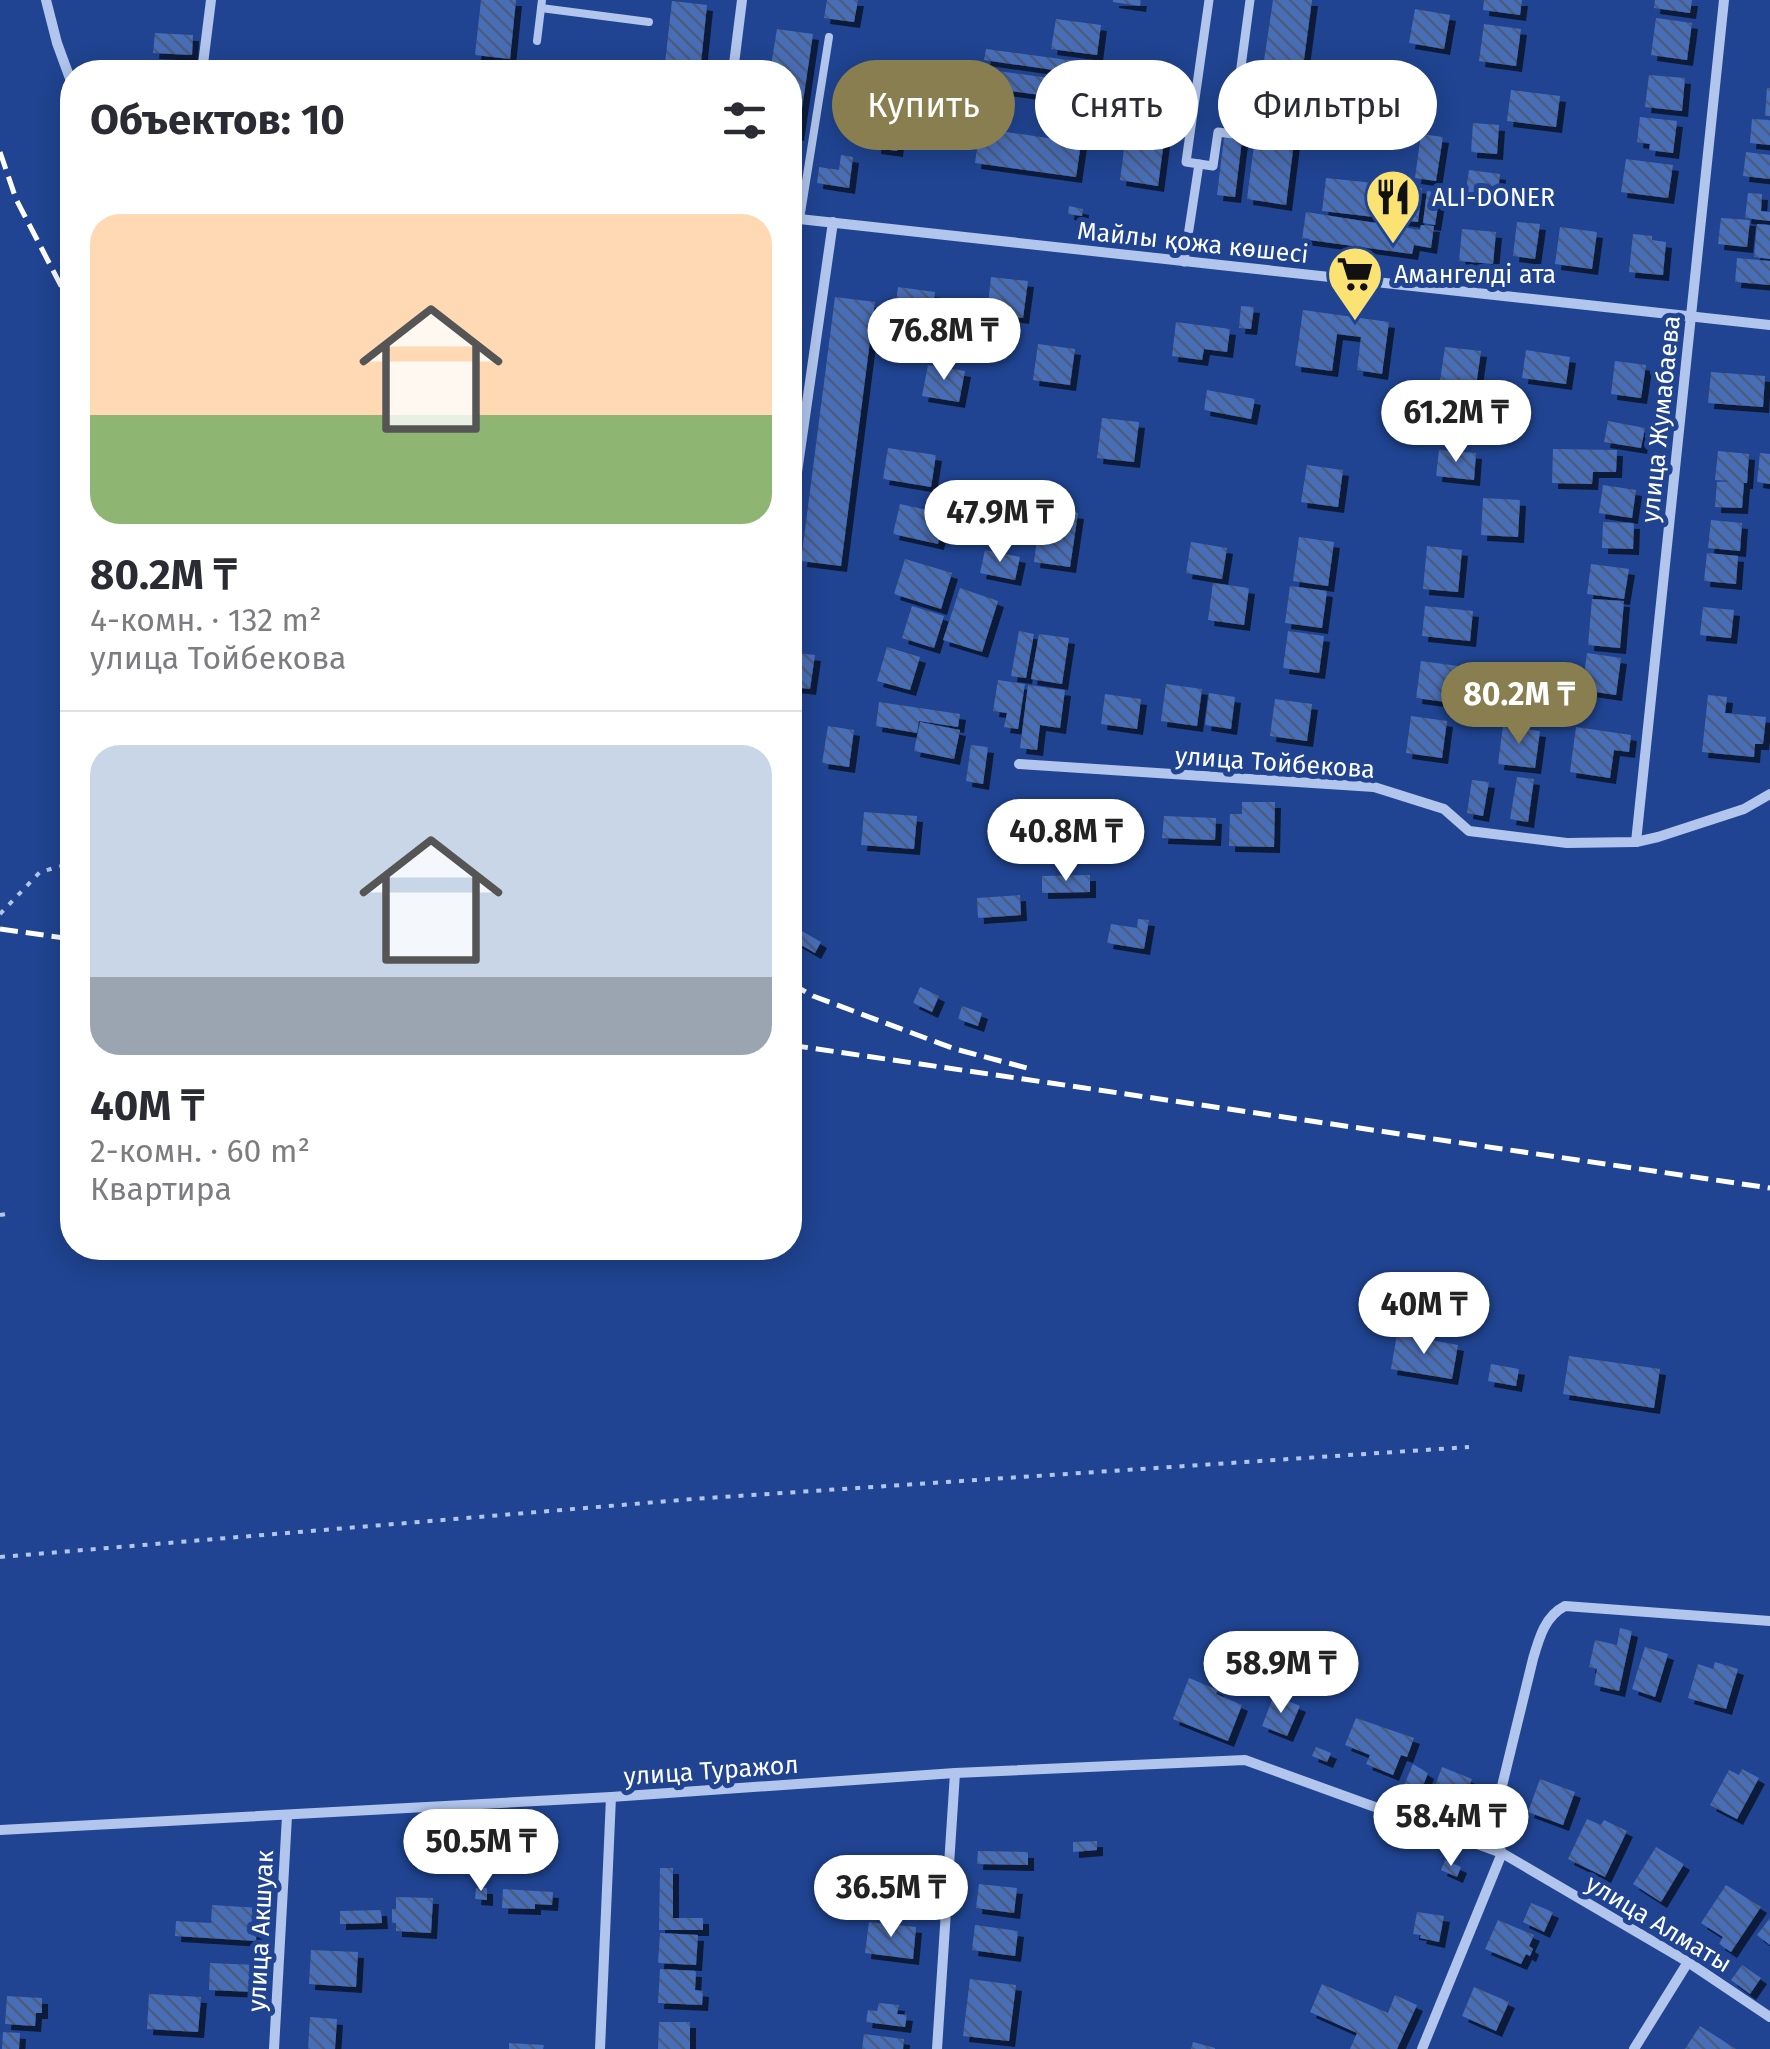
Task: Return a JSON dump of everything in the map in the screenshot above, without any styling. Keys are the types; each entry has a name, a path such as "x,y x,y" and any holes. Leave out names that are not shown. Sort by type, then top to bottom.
{"street":[{"path":"46,0 63,60"},
{"path":"204,60 211,0"},
{"path":"734,60 742,0"},
{"path":"1209,0 1186,162 1212,166 1218,132 1232,134 1250,0"},
{"name":"улица Жумабаева","path":"1636,842 1724,0"},
{"path":"1184,262 1198,164"},
{"name":"Майлы қожа көшесі","path":"802,220 1770,325"},
{"path":"802,437 833,222"},
{"name":"улица Тойбекова","path":"1018,764 1374,787 1444,809 1469,831 1567,843 1636,842 1735,812 1770,794"},
{"path":"1422,2049 1502,1853 1491,1831 1540,1634 1554,1612 1565,1606 1770,1622"},
{"name":"улица Алматы","path":"1245,1760 1502,1853 1688,1962 1770,2018"},
{"name":"улица Туражол","path":"0,1830 287,1816 955,1773 1245,1760"},
{"path":"937,2049 955,1773"},
{"path":"600,2049 611,1796"},
{"name":"улица Акшуак","path":"274,2049 287,1816"},
{"path":"1634,2049 1688,1962"}],"lane":[{"path":"538,40 541,4 649,22"},
{"path":"802,182 829,37"}],"path":[{"path":"0,914 40,872 60,866"},
{"path":"0,1557 694,1499 1469,1446"}],"building":[{"path":"481,0 516,0 510,59 475,55"},
{"path":"827,0 858,0 854,22 824,18"},
{"path":"1113,0 1141,0 1140,6"},
{"path":"1273,0 1312,0 1304,60 1264,60"},
{"path":"1484,0 1522,0 1520,15 1483,10"},
{"path":"1655,0 1692,0 1690,13 1654,8"},
{"path":"672,1 707,5 701,60 665,60"},
{"path":"1415,9 1450,15 1444,49 1409,43"},
{"path":"1656,18 1692,23 1687,60 1651,55"},
{"path":"1056,19 1101,25 1097,55 1051,49"},
{"path":"1484,24 1521,29 1516,66 1479,61"},
{"path":"777,29 813,34 802,108 802,60 772,60"},
{"path":"155,33 193,35 192,55 153,53"},
{"path":"986,49 1068,60 1035,60 1035,67 1015,64 1015,60 984,60"},
{"path":"1015,73 1035,76 1035,94 1015,92"},
{"path":"1649,75 1685,78 1682,111 1645,107"},
{"path":"1770,88 1770,116 1765,116"},
{"path":"1511,90 1560,96 1556,127 1507,121"},
{"path":"1640,117 1677,121 1673,153 1649,150 1650,144 1637,142"},
{"path":"1752,119 1770,120 1770,145 1750,143"},
{"path":"1473,123 1499,125 1497,154 1471,152"},
{"path":"1015,133 1035,136 1035,150 1080,150 1076,177 975,163 977,150 1015,150"},
{"path":"1437,136 1443,137 1436,181 1415,178 1419,150 1437,150"},
{"path":"1124,150 1163,150 1158,186 1120,180"},
{"path":"1223,150 1241,150 1235,197 1217,195"},
{"path":"1253,150 1293,150 1286,205 1247,199"},
{"path":"1746,152 1770,155 1770,179 1743,176"},
{"path":"841,155 853,157 849,188 817,183 819,167 839,170"},
{"path":"1626,159 1673,165 1668,198 1621,192"},
{"path":"1469,170 1500,174 1497,202 1465,198"},
{"path":"1326,178 1422,188 1418,222 1322,211"},
{"path":"1427,191 1440,193 1435,225 1423,223"},
{"path":"1748,193 1762,194 1761,211 1770,212 1770,221 1745,218"},
{"path":"1069,206 1083,209 1082,216 1068,214"},
{"path":"1306,212 1420,230 1421,225 1434,226 1431,248 1414,245 1412,254 1302,239"},
{"path":"1721,218 1750,220 1747,247 1718,244"},
{"path":"1517,222 1540,224 1535,259 1513,256"},
{"path":"1757,224 1770,225 1770,259 1754,257"},
{"path":"1560,227 1597,232 1592,269 1555,264"},
{"path":"1462,229 1496,232 1493,264 1459,261"},
{"path":"1633,234 1666,242 1663,275 1629,272"},
{"path":"1737,258 1770,261 1770,285 1735,282"},
{"path":"991,277 1028,281 1023,318 987,313"},
{"path":"898,287 935,292 930,329 893,324"},
{"path":"835,297 875,302 841,566 802,561"},
{"path":"1241,306 1254,307 1251,329 1239,328"},
{"path":"1303,310 1389,322 1382,374 1357,370 1361,337 1337,334 1332,371 1295,366"},
{"path":"1176,322 1230,329 1227,352 1204,349 1202,360 1172,356"},
{"path":"1038,344 1075,349 1070,385 1033,380"},
{"path":"1445,347 1481,351 1475,393 1439,388"},
{"path":"1526,350 1570,357 1566,384 1522,378"},
{"path":"1615,361 1646,365 1641,398 1611,394"},
{"path":"928,365 965,371 959,402 922,396"},
{"path":"1711,372 1765,376 1763,407 1708,403"},
{"path":"1207,390 1255,399 1251,419 1204,410"},
{"path":"1445,400 1478,405 1474,432 1440,426"},
{"path":"1102,418 1139,422 1134,462 1097,458"},
{"path":"1608,421 1645,428 1641,448 1604,442"},
{"path":"888,448 936,455 931,487 883,479"},
{"path":"1553,449 1617,450 1616,472 1593,472 1592,484 1552,483"},
{"path":"1439,450 1476,453 1474,480 1436,476"},
{"path":"1718,451 1749,454 1742,508 1715,507 1717,482 1730,481 1715,480"},
{"path":"1760,453 1770,454 1770,484 1757,482"},
{"path":"1307,465 1343,470 1338,507 1301,502"},
{"path":"1603,485 1636,490 1632,518 1599,513"},
{"path":"1483,498 1520,500 1518,537 1481,535"},
{"path":"900,504 945,514 938,544 893,534"},
{"path":"1041,508 1078,513 1070,567 1034,562"},
{"path":"1711,520 1742,523 1740,551 1708,548"},
{"path":"1603,522 1634,523 1633,549 1602,548"},
{"path":"1299,537 1334,542 1328,586 1293,581"},
{"path":"1191,542 1227,548 1222,579 1186,573"},
{"path":"1427,546 1462,550 1458,592 1423,589"},
{"path":"985,550 1020,557 1015,580 980,573"},
{"path":"1707,553 1738,556 1736,584 1704,581"},
{"path":"905,559 952,573 941,609 894,594"},
{"path":"1591,564 1629,569 1624,599 1587,594"},
{"path":"1213,583 1249,588 1244,625 1208,620"},
{"path":"1290,586 1327,591 1322,628 1285,623"},
{"path":"960,588 998,601 982,652 943,640"},
{"path":"1592,599 1624,601 1620,648 1588,645"},
{"path":"912,606 944,616 934,648 902,638"},
{"path":"1425,606 1473,611 1470,641 1422,636"},
{"path":"1703,607 1734,610 1731,638 1700,635"},
{"path":"1019,631 1034,634 1026,678 1011,676"},
{"path":"1288,631 1324,636 1319,673 1283,668"},
{"path":"1039,634 1069,638 1062,684 1031,679"},
{"path":"887,647 920,657 910,690 877,681"},
{"path":"802,653 815,655 810,689 802,688"},
{"path":"1587,653 1621,658 1616,695 1582,690"},
{"path":"1421,661 1458,666 1453,703 1416,698"},
{"path":"998,680 1025,684 1018,729 1004,727 1007,713 993,711"},
{"path":"1166,684 1202,689 1197,726 1161,721"},
{"path":"1028,685 1065,690 1060,728 1040,725 1037,750 1020,748"},
{"path":"1209,693 1235,697 1231,729 1205,725"},
{"path":"1105,694 1141,699 1137,729 1101,724"},
{"path":"1708,695 1727,697 1725,713 1766,717 1763,744 1755,744 1754,757 1702,752"},
{"path":"1275,699 1312,704 1307,741 1270,736"},
{"path":"879,702 960,714 958,727 919,721 917,733 876,726"},
{"path":"1411,716 1447,721 1442,758 1406,753"},
{"path":"920,722 960,730 954,759 914,751"},
{"path":"828,726 854,730 849,767 822,763"},
{"path":"1503,726 1540,731 1535,768 1498,764"},
{"path":"1576,727 1631,735 1629,752 1614,750 1610,778 1570,772"},
{"path":"971,745 988,747 983,784 966,781"},
{"path":"1517,777 1534,779 1528,822 1510,819"},
{"path":"1472,780 1489,782 1483,816 1467,813"},
{"path":"1242,802 1275,802 1274,847 1229,846 1230,814 1242,814"},
{"path":"864,812 917,816 914,849 861,845"},
{"path":"1164,816 1216,818 1215,840 1162,838"},
{"path":"1090,875 1090,892 1042,893 1042,876"},
{"path":"1020,895 1021,915 978,918 977,898"},
{"path":"1138,919 1149,920 1144,949 1107,943 1111,924 1137,928"},
{"path":"802,931 821,942 815,953 802,946"},
{"path":"920,987 939,996 932,1012 913,1003"},
{"path":"962,1006 982,1013 978,1026 958,1019"},
{"path":"1397,1334 1458,1345 1452,1379 1391,1369"},
{"path":"1569,1356 1660,1369 1654,1408 1563,1394"},
{"path":"1491,1364 1519,1369 1516,1386 1488,1381"},
{"path":"1620,1628 1632,1631 1619,1691 1594,1685 1597,1669 1589,1667 1595,1640 1617,1645"},
{"path":"1645,1647 1668,1654 1655,1697 1632,1689"},
{"path":"1715,1662 1738,1669 1726,1709 1688,1698 1698,1664 1713,1669"},
{"path":"1189,1678 1242,1705 1228,1741 1173,1719"},
{"path":"1274,1695 1300,1706 1287,1736 1262,1726"},
{"path":"1356,1718 1414,1738 1407,1757 1401,1755 1393,1775 1366,1764 1370,1755 1345,1745"},
{"path":"1316,1747 1331,1753 1327,1762 1312,1756"},
{"path":"1413,1764 1428,1773 1419,1796 1402,1790"},
{"path":"1442,1767 1472,1779 1461,1808 1431,1797"},
{"path":"1742,1769 1759,1778 1737,1819 1710,1805 1729,1770 1739,1775"},
{"path":"1540,1779 1575,1792 1563,1825 1528,1812"},
{"path":"1587,1819 1601,1825 1604,1820 1627,1831 1605,1877 1568,1859"},
{"path":"1097,1841 1097,1850 1073,1852 1073,1842"},
{"path":"1656,1847 1684,1864 1661,1902 1633,1884"},
{"path":"978,1851 1028,1852 1028,1865 977,1864"},
{"path":"1445,1860 1461,1867 1457,1877 1441,1870"},
{"path":"660,1868 673,1868 673,1918 703,1918 703,1930 659,1930"},
{"path":"886,1870 923,1874 919,1902 883,1898"},
{"path":"979,1884 1017,1888 1014,1913 976,1908"},
{"path":"1726,1885 1761,1907 1731,1952 1719,1944 1723,1937 1701,1923"},
{"path":"476,1888 487,1888 487,1900 475,1899"},
{"path":"503,1889 553,1892 552,1905 502,1908"},
{"path":"396,1897 433,1898 431,1933 396,1931 392,1909 396,1909"},
{"path":"1531,1903 1553,1912 1544,1932 1523,1922"},
{"path":"212,1905 258,1908 256,1941 175,1936 176,1921 211,1923"},
{"path":"381,1910 382,1923 340,1924 340,1911"},
{"path":"1417,1912 1444,1916 1439,1942 1413,1934"},
{"path":"1770,1918 1770,1945 1757,1935"},
{"path":"1498,1920 1534,1935 1530,1956 1526,1954 1521,1964 1485,1949"},
{"path":"869,1922 916,1927 913,1959 865,1953"},
{"path":"975,1925 1018,1931 1015,1956 972,1950"},
{"path":"660,1933 698,1935 696,1965 658,1963"},
{"path":"311,1950 358,1952 356,1987 309,1984"},
{"path":"210,1963 257,1965 255,1992 209,1990"},
{"path":"1742,1965 1761,1978 1750,1994 1731,1980"},
{"path":"660,1969 696,1971 695,1990 703,1991 702,2005 658,2003"},
{"path":"970,1979 1016,1985 1009,2041 963,2036"},
{"path":"1322,1984 1388,2013 1395,1995 1417,2005 1397,2049 1350,2049 1357,2033 1310,2012"},
{"path":"1474,1987 1509,2002 1496,2031 1462,2016"},
{"path":"149,1994 201,1997 198,2032 147,2029"},
{"path":"7,1996 42,1998 42,2013 36,2013 35,2026 5,2024"},
{"path":"879,2003 899,2005 897,2014 907,2015 905,2027 866,2022 868,2010 877,2011"},
{"path":"310,2017 337,2019 335,2049 308,2049"},
{"path":"659,2022 690,2022 690,2049 658,2049"},
{"path":"1700,2026 1736,2049 1685,2049"},
{"path":"3,2032 20,2033 19,2049 2,2049"},
{"path":"864,2034 904,2039 903,2049 862,2049"},
{"path":"1193,2042 1215,2048 1215,2049 1191,2049"},
{"path":"509,2043 544,2045 543,2049 509,2049"}],"railway":[{"path":"0,152 16,199 60,284"},
{"path":"0,929 60,937"},
{"path":"802,990 955,1049 1027,1068"},
{"path":"802,1047 1770,1188"}],"place":[{"name":"ALI-DONER","path":"1393,246"},
{"name":"Амангелді ата","path":"1355,323"}]}
